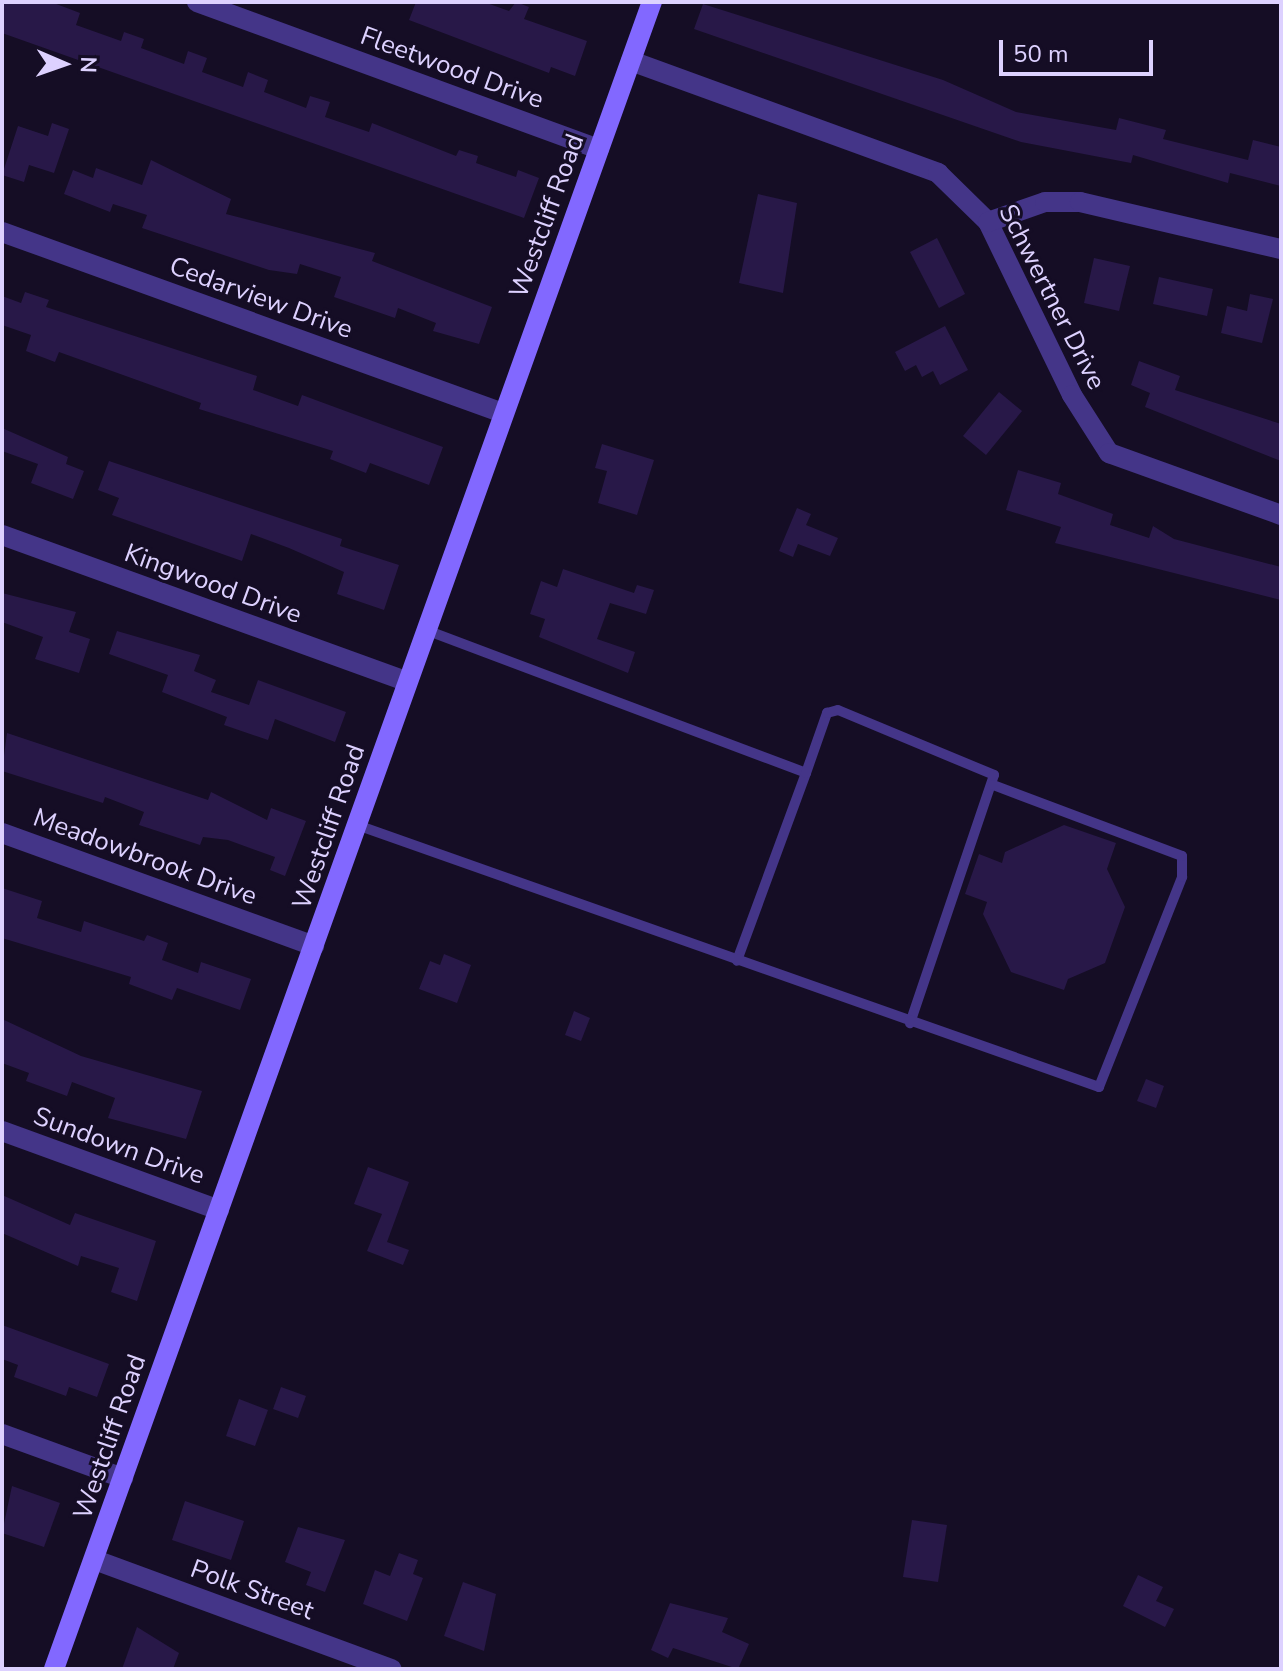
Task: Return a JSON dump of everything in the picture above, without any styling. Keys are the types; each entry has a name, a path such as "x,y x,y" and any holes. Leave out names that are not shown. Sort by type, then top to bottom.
{"street":[{"name":"Fleetwood Drive","path":"197,2 599,149"},
{"name":"Westcliff Road","path":"54,1669 652,2"},
{"name":"Schwertner Drive","path":"631,61 911,158 965,192 988,222 1072,395 1109,453 1281,515"},
{"path":"988,222 1045,202 1080,202 1281,249"},
{"name":"Cedarview Drive","path":"2,232 503,413"},
{"name":"Kingwood Drive","path":"2,535 407,682"},
{"name":"Meadowbrook Drive","path":"2,833 314,946"},
{"name":"Sundown Drive","path":"2,1131 219,1210"},
{"path":"2,1434 123,1478"},
{"name":"Polk Street","path":"95,1560 392,1669"}],"lane":[{"path":"426,630 806,773"},
{"path":"737,961 827,713 838,710 990,769 993,785 910,1023"},
{"path":"357,825 910,1023 1099,1087 1182,877 1182,856 1175,850 993,785"}],"building":[{"path":"2,2 51,2 80,13 76,25 121,41 124,32 144,39 141,48 184,64 188,51 207,58 202,72 243,87 248,72 268,80 264,92 306,108 310,96 330,102 325,117 369,132 372,123 456,156 459,150 478,156 476,163 516,177 518,170 539,178 524,218 2,33"},
{"path":"416,2 484,2 509,11 516,2 529,7 524,19 587,41 575,76 551,67 549,73 409,20"},
{"path":"703,4 943,80 1016,112 1116,130 1119,118 1166,130 1163,139 1248,160 1253,140 1281,147 1281,186 1230,173 1228,183 1133,155 1131,163 1021,142 694,29"},
{"path":"52,123 69,129 54,173 29,165 24,182 2,175 18,126 48,136"},
{"path":"151,160 231,199 226,214 375,253 372,261 492,307 479,344 433,331 436,323 398,308 395,318 334,297 341,277 300,264 297,274 269,270 142,228 147,215 113,204 110,212 64,194 73,170 93,178 96,168 142,185"},
{"path":"758,194 797,203 783,293 739,283"},
{"path":"937,238 965,294 939,308 910,252"},
{"path":"1094,258 1130,266 1119,311 1084,303"},
{"path":"1159,277 1213,289 1207,316 1153,304"},
{"path":"25,292 49,300 46,307 257,376 253,390 298,406 302,395 443,447 429,485 370,463 366,473 330,459 333,451 199,409 201,403 59,352 55,362 26,351 31,335 2,325 2,296 21,303"},
{"path":"1250,294 1273,299 1262,343 1221,333 1227,306 1247,311"},
{"path":"945,326 968,370 940,385 933,371 922,377 916,365 905,371 895,352"},
{"path":"1139,361 1180,376 1175,390 1281,424 1281,461 1145,407 1150,393 1131,385"},
{"path":"999,392 1022,411 986,455 963,436"},
{"path":"2,428 68,457 66,464 84,471 73,499 31,483 38,464 2,451"},
{"path":"602,444 654,460 637,515 598,503 607,471 595,468"},
{"path":"109,461 342,539 340,546 399,565 384,610 337,594 344,572 251,534 242,561 112,515 119,498 98,490"},
{"path":"1018,470 1061,483 1058,494 1113,514 1110,525 1149,538 1153,526 1174,539 1281,567 1281,600 1055,543 1061,527 1006,510"},
{"path":"797,508 811,514 806,525 838,538 830,556 798,544 793,557 779,551"},
{"path":"563,569 634,593 637,585 654,590 646,614 610,603 597,639 635,652 628,673 539,637 545,619 530,614 541,581 557,587"},
{"path":"2,593 76,612 69,632 90,639 79,673 35,659 43,637 2,622"},
{"path":"117,631 200,655 194,671 216,680 211,692 249,705 258,680 346,712 335,742 275,719 268,740 224,725 227,717 162,692 168,675 109,654"},
{"path":"7,733 208,800 211,792 267,820 271,808 306,821 285,876 270,870 275,857 228,840 203,837 200,845 139,825 144,812 105,797 103,803 2,771"},
{"path":"1064,825 1116,843 1107,869 1125,907 1105,963 1068,979 1064,990 1011,972 983,914 987,902 965,894 979,854 1002,863 1005,852"},
{"path":"2,888 42,901 37,918 81,932 84,921 144,941 147,935 168,943 162,960 198,973 201,962 251,979 240,1010 177,988 172,1000 129,984 131,977 2,938"},
{"path":"444,954 471,965 457,1003 419,989 430,961 440,965"},
{"path":"574,1011 590,1018 581,1041 565,1035"},
{"path":"2,1019 81,1056 202,1091 186,1139 108,1118 115,1098 72,1082 67,1096 26,1081 29,1073 2,1063"},
{"path":"1146,1079 1164,1086 1156,1108 1137,1101"},
{"path":"368,1167 409,1182 387,1242 409,1250 403,1265 367,1251 382,1214 354,1204"},
{"path":"2,1195 70,1225 75,1213 156,1241 137,1301 111,1292 119,1268 81,1256 78,1266 2,1233"},
{"path":"2,1325 109,1364 97,1397 69,1387 66,1396 14,1377 18,1365 2,1359"},
{"path":"281,1387 306,1396 298,1418 273,1409"},
{"path":"239,1399 268,1410 255,1446 226,1436"},
{"path":"12,1486 60,1503 44,1547 2,1533"},
{"path":"185,1501 244,1521 231,1560 172,1540"},
{"path":"912,1520 947,1525 938,1582 903,1577"},
{"path":"298,1527 345,1540 325,1592 306,1585 311,1572 285,1562"},
{"path":"399,1553 418,1560 413,1574 423,1578 407,1621 363,1604 375,1570 390,1576"},
{"path":"1138,1575 1163,1587 1156,1601 1174,1609 1165,1627 1123,1606"},
{"path":"463,1582 496,1594 484,1651 444,1636"},
{"path":"670,1603 728,1618 722,1632 749,1644 738,1669 673,1648 668,1658 651,1650"},
{"path":"137,1627 179,1653 173,1669 122,1669"}]}
